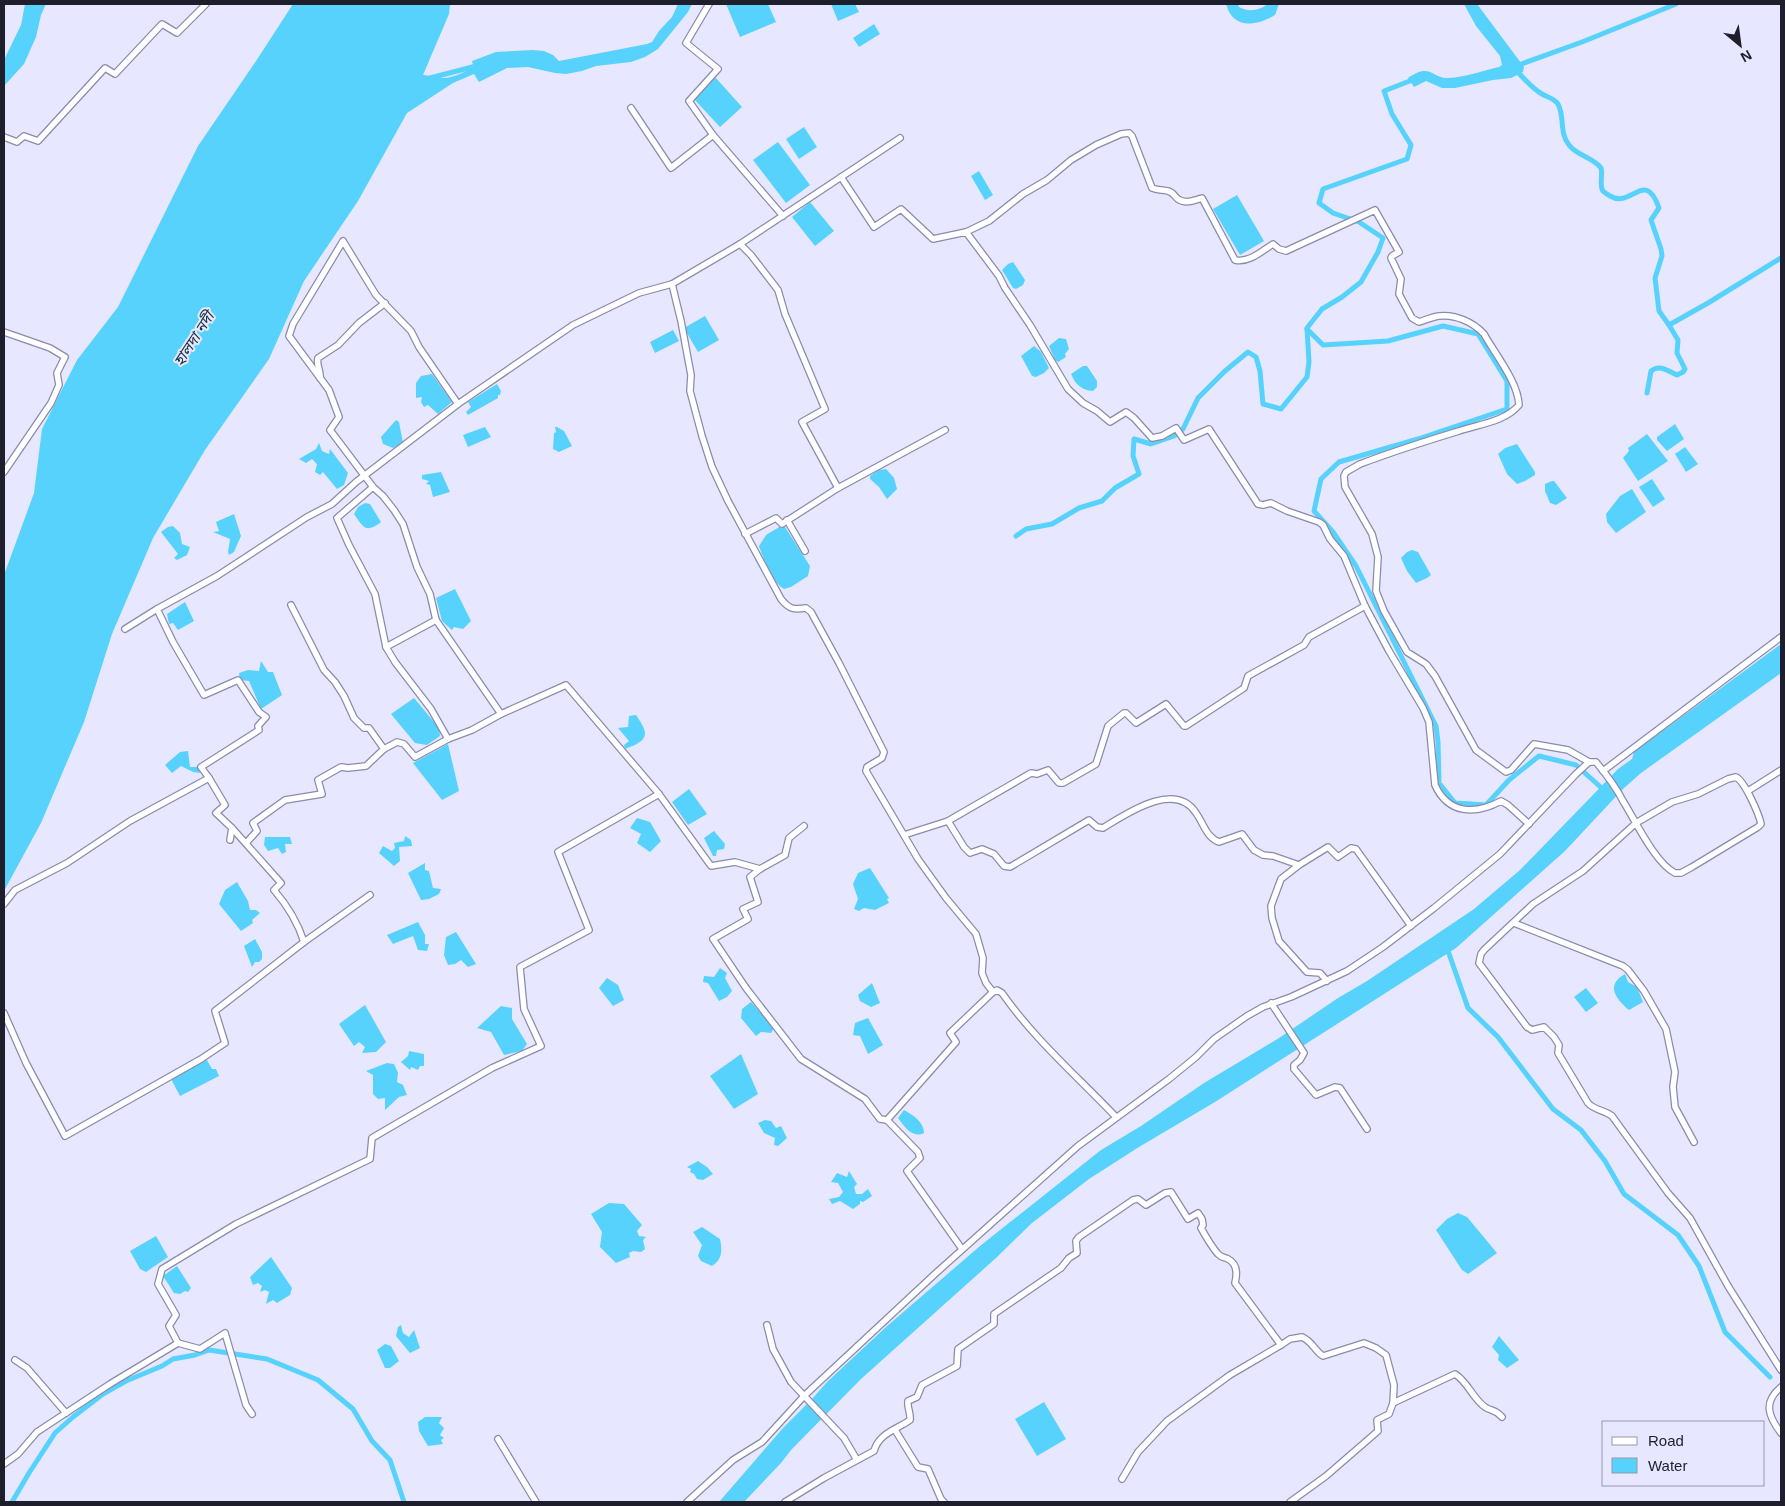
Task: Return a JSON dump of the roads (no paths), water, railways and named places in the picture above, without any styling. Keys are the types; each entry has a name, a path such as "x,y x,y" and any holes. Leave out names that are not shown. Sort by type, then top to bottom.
{"street":[{"path":"4,136 17,142 24,136 38,141 105,68 115,74 162,24 177,33 206,4"},
{"path":"708,4 686,43 718,69 689,101 713,135 783,216"},
{"path":"631,108 671,168 713,135"},
{"path":"841,177 874,227 901,209 933,239 966,232 989,221 1023,194 1047,180 1071,160 1096,145 1121,134 1128,133 1132,136 1152,188 1160,191 1167,190 1178,199 1188,202 1202,198 1235,260 1240,262 1249,260 1274,244 1279,249 1286,251 1372,210 1376,211 1399,252 1391,258 1401,279 1399,294 1412,318 1419,322 1440,316 1456,318 1478,327 1513,383 1519,405 1513,412 1496,420 1385,454 1346,472 1344,476 1345,487 1372,534 1378,557 1376,591 1396,634 1407,652 1426,664 1435,676 1480,754 1506,772 1511,770 1534,744 1571,751 1588,764"},
{"path":"125,629 156,609 217,576 332,504 365,475 458,404 573,325 639,293 672,284 740,244 900,138"},
{"path":"966,232 999,276 1068,389 1083,404 1097,411 1110,422 1126,412 1152,438 1162,436 1176,428 1184,440 1205,429 1209,429 1258,504 1271,503 1323,525 1330,539 1344,556 1365,606 1389,651 1424,708 1429,722 1435,785 1438,793 1448,802 1465,811 1489,808 1501,802 1508,805 1529,824"},
{"path":"458,404 410,331 376,295 343,241 294,324 289,336 329,390 339,417 330,430 373,487 394,510 402,524 416,567 430,594 436,620 501,714"},
{"path":"740,244 778,290 785,314 825,409 802,422 838,488"},
{"path":"672,284 682,321 691,375 690,391 712,467 745,534 781,599 792,610 806,608 811,612 839,663 884,752 882,758 867,767 866,771 933,880 976,934 983,958 982,973 986,983 993,992"},
{"path":"320,378 318,358 338,345 359,323 384,303"},
{"path":"4,332 50,348 65,357 57,373 59,385 51,404 4,472"},
{"path":"745,534 776,518 782,524 838,488 945,430"},
{"path":"373,487 337,518 375,594 386,647 395,662 431,709 448,739"},
{"path":"787,520 805,551"},
{"path":"291,605 324,670 344,696 354,718 364,728 369,728 384,750"},
{"path":"904,835 948,821 1031,773 1037,774 1048,770 1061,783 1096,764 1108,726 1124,712 1136,723 1166,704 1186,726 1244,688 1248,676 1304,644 1309,637 1365,606"},
{"path":"156,609 204,695 238,680 259,712 266,718 258,726 259,730 201,767 225,805 216,813 282,883 274,890 285,903 304,942"},
{"path":"386,647 436,620"},
{"path":"1603,771 1781,637"},
{"path":"246,843 257,831 253,823 285,800 322,794 318,780 341,767 366,766 396,742 404,744 415,757 448,739 472,730 501,714 566,684 659,794 711,866 735,862 760,869"},
{"path":"687,1502 733,1460 762,1442 806,1397 962,1249 1078,1146 1192,1061 1220,1035 1247,1016 1272,1003 1327,981 1358,964 1411,926 1484,867 1529,824 1576,774 1588,764 1596,762 1622,798 1636,823 1649,844 1668,868 1675,873 1681,873 1760,826 1760,821 1748,791 1738,778 1733,777 1698,794 1672,802 1636,823 1583,871 1534,904 1484,950 1479,963 1529,1028 1534,1030 1542,1026 1550,1032 1559,1045 1559,1055 1588,1103 1594,1108 1612,1116 1668,1192 1687,1213 1728,1286 1781,1370"},
{"path":"1748,791 1781,770"},
{"path":"4,904 15,890 67,863 130,821 209,778"},
{"path":"178,1343 169,1326 176,1315 158,1284 162,1269 236,1224 370,1159 372,1138 492,1068 541,1046 524,1009 520,967 589,930 558,852 659,794"},
{"path":"948,821 964,847 970,853 982,849 994,854 1004,866 1010,867 1089,820 1097,827 1103,828 1143,805 1156,801 1170,800 1186,802 1195,811 1212,840 1219,842 1242,834 1254,850 1263,855 1273,856 1299,865"},
{"path":"804,826 789,838 786,855 760,869 750,877 758,902 742,909 748,919 713,938 746,988 801,1058 865,1099 880,1119 887,1120 918,1152 920,1158 907,1171 962,1249"},
{"path":"230,840 232,828"},
{"path":"1327,981 1320,973 1307,972 1298,960 1284,947 1279,941 1272,918 1271,906 1282,879 1299,865 1328,847 1338,857 1352,848 1356,849 1411,926"},
{"path":"4,1013 26,1063 65,1136 201,1059 225,1043 215,1011 304,942 370,895"},
{"path":"1514,923 1628,970 1644,992 1666,1029 1675,1072 1673,1087 1675,1107 1694,1142"},
{"path":"887,1120 956,1042 950,1033 997,990 1002,993 1041,1042 1116,1117"},
{"path":"1272,1003 1304,1053 1293,1066 1314,1094 1318,1095 1337,1086 1367,1129"},
{"path":"785,1502 874,1451 876,1444 883,1435 910,1420 911,1414 907,1408 908,1401 917,1397 922,1385 957,1366 958,1349 994,1324 994,1314 1061,1268 1077,1253 1076,1241 1079,1238 1132,1200 1138,1199 1146,1205 1165,1193 1171,1192 1188,1219 1198,1213 1202,1219 1203,1225 1201,1228 1219,1256 1229,1259 1235,1266 1238,1274 1235,1283 1281,1345"},
{"path":"768,1325 773,1349 791,1382 844,1438 858,1460"},
{"path":"4,1464 18,1454 37,1432 110,1384 178,1343 200,1349 225,1333 246,1406 252,1414"},
{"path":"1122,1479 1138,1452 1167,1421 1230,1375 1290,1339 1302,1336 1310,1341 1317,1352 1323,1356 1364,1342 1376,1348 1386,1356 1392,1374 1394,1386 1389,1414 1377,1420 1378,1431 1326,1476 1290,1502"},
{"path":"15,1360 27,1368 66,1413"},
{"path":"1392,1403 1455,1374 1462,1379 1486,1408 1496,1410 1502,1417"},
{"path":"1781,1387 1772,1394 1768,1403 1781,1433"},
{"path":"895,1430 918,1467 928,1468 944,1502"},
{"path":"498,1440 536,1502"}],"water":[{"path":"25,4 46,4 41,15 36,37 24,64 4,86 4,60 21,25"},
{"name":"হালদা নদী","path":"293,4 450,4 449,14 423,75 447,78 474,68 472,61 496,52 544,51 553,55 559,61 647,44 652,42 672,17 678,4 692,4 688,12 658,49 645,57 631,62 596,66 566,74 528,67 507,68 479,82 474,74 453,83 407,113 358,201 304,281 269,359 205,450 153,538 112,634 84,722 41,823 4,891 4,575 34,493 42,429 77,360 118,307 198,146"},
{"path":"726,4 768,4 776,22 740,37"},
{"path":"831,4 855,4 859,12 838,21"},
{"path":"1226,4 1238,4 1242,9 1250,10 1261,8 1267,4 1279,4 1275,15 1260,22 1246,23 1234,18"},
{"path":"1464,4 1477,4 1524,67 1523,72 1511,78 1455,88 1442,88 1426,81 1414,87 1408,78 1422,71 1448,78 1474,74 1502,65 1500,56 1476,26"},
{"path":"874,24 880,34 859,47 853,38"},
{"path":"715,77 742,107 720,127 693,98"},
{"path":"804,127 817,147 799,159 786,139"},
{"path":"778,142 810,185 786,203 753,160"},
{"path":"979,171 993,195 985,200 971,176"},
{"path":"1237,195 1264,241 1240,255 1213,209"},
{"path":"810,202 834,231 815,246 792,217"},
{"path":"1013,262 1025,280 1023,285 1016,289 1013,288 1002,270"},
{"path":"705,316 719,340 698,352 684,328"},
{"path":"673,330 679,341 655,353 650,342"},
{"path":"1059,338 1066,339 1069,349 1065,354 1066,357 1058,362 1055,360 1049,346"},
{"path":"1034,346 1041,352 1049,368 1036,377 1032,376 1021,356"},
{"path":"1083,366 1087,366 1097,381 1097,387 1093,391 1079,386 1071,374"},
{"path":"432,374 452,402 438,414 428,405 424,407 421,402 422,397 416,398 416,383 421,376"},
{"path":"497,384 501,391 498,398 468,415 466,412 471,407 468,402"},
{"path":"396,420 399,422 403,443 393,448 383,444 381,437"},
{"path":"1675,424 1684,439 1667,451 1657,440 1657,437"},
{"path":"485,427 491,437 468,447 463,435"},
{"path":"555,427 564,431 572,446 559,452 553,449"},
{"path":"1647,434 1668,461 1638,481 1623,458 1629,451 1628,448"},
{"path":"319,443 322,451 329,454 330,449 348,473 344,485 337,489 323,472 320,475 315,472 317,464 312,459 306,463 299,459 316,449"},
{"path":"1517,444 1535,472 1535,475 1517,484 1507,474 1498,454 1505,448"},
{"path":"1685,447 1698,464 1686,472 1675,454"},
{"path":"886,469 894,478 897,489 887,499 879,487 870,479 870,476 879,470"},
{"path":"441,472 450,492 433,497 430,485 426,484 429,481 422,479 422,475"},
{"path":"1652,479 1665,499 1653,507 1639,487"},
{"path":"1552,481 1567,498 1556,505 1550,503 1545,491 1545,484"},
{"path":"1632,489 1646,512 1616,533 1607,522 1606,514 1620,496"},
{"path":"365,503 370,504 381,522 372,528 365,527 354,514 358,507"},
{"path":"234,514 241,536 234,552 229,555 230,539 213,532 219,531 216,522"},
{"path":"173,526 180,533 182,544 190,547 187,555 177,560 174,558 178,554 161,532"},
{"path":"781,526 785,527 810,566 808,576 791,587 784,589 772,576 759,546 766,535"},
{"path":"1412,550 1418,552 1431,575 1416,583 1407,571 1401,558"},
{"path":"455,589 471,621 463,629 454,627 452,630 442,621 436,598"},
{"path":"185,602 194,621 178,630 173,623 169,624 167,614"},
{"path":"1781,644 1781,673 1641,773 1623,789 1565,851 1456,948 1215,1102 1089,1179 1032,1223 996,1258 861,1379 791,1450 744,1502 719,1502 783,1428 827,1382 886,1327 980,1246 1101,1150 1141,1126 1204,1083 1279,1038 1474,909 1520,870 1618,769 1632,759 1634,752"},
{"path":"261,661 268,672 273,672 282,695 261,709 249,681 240,680 239,673 248,670 259,671"},
{"path":"414,698 439,728 440,736 427,745 415,743 391,714"},
{"path":"636,715 643,727 645,736 639,743 625,749 624,745 629,741 618,728 628,727 629,716"},
{"path":"448,744 459,791 442,800 413,763"},
{"path":"188,751 190,767 198,767 200,773 181,766 172,773 165,765 180,752"},
{"path":"689,789 707,814 688,825 672,802"},
{"path":"637,818 650,822 661,841 650,852 637,843 641,834 630,828"},
{"path":"714,831 725,844 724,849 717,850 716,856 713,856 704,838"},
{"path":"405,836 411,840 412,846 399,847 400,861 394,866 379,853 383,846 392,851 395,848 394,843 404,841"},
{"path":"265,837 290,837 292,844 285,844 286,852 282,854 278,848 268,851 264,845"},
{"path":"425,863 425,870 429,871 433,888 441,889 439,894 429,899 421,900 408,873"},
{"path":"870,868 889,898 887,899 889,903 875,910 864,908 859,911 854,909 858,899 853,884 858,873"},
{"path":"237,882 248,901 250,910 256,910 260,913 252,920 253,923 241,931 219,904 225,890"},
{"path":"418,922 425,935 425,944 429,944 427,951 418,950 413,936 393,944 387,935"},
{"path":"456,932 476,964 468,967 461,960 455,964 448,965 444,955 446,937"},
{"path":"255,939 262,952 262,959 259,962 255,962 252,967 244,946"},
{"path":"720,968 727,973 725,978 732,991 727,997 719,1001 708,983 703,982 704,976 714,977"},
{"path":"1625,974 1628,982 1637,987 1643,1002 1629,1010 1617,997 1614,987 1619,978"},
{"path":"607,978 618,985 624,1000 613,1006 599,988"},
{"path":"872,983 880,1003 871,1007 860,1001 858,995"},
{"path":"1586,988 1598,1003 1586,1012 1574,997"},
{"path":"751,1002 774,1028 771,1033 761,1032 756,1036 741,1018 742,1009"},
{"path":"365,1005 386,1042 376,1052 362,1053 365,1047 359,1042 354,1046 339,1024"},
{"path":"501,1006 512,1008 512,1019 527,1044 522,1051 504,1055 491,1032 477,1028"},
{"path":"868,1018 883,1045 868,1054 860,1036 853,1035 855,1023"},
{"path":"409,1051 424,1054 424,1066 420,1066 418,1070 411,1067 410,1070 401,1062 408,1056"},
{"path":"741,1054 758,1094 734,1109 710,1076"},
{"path":"207,1060 212,1069 216,1069 219,1076 180,1096 171,1079"},
{"path":"387,1063 394,1064 398,1073 397,1082 403,1085 407,1095 399,1097 385,1110 385,1098 378,1099 373,1094 373,1075 366,1071"},
{"path":"904,1110 920,1122 924,1133 912,1133 906,1128 898,1118"},
{"path":"765,1120 771,1121 776,1128 781,1126 787,1138 778,1146 774,1145 775,1138 764,1133 758,1123"},
{"path":"698,1161 713,1174 703,1180 697,1179 690,1172 691,1169 687,1167"},
{"path":"849,1171 857,1184 854,1187 856,1194 862,1194 868,1189 872,1196 863,1202 860,1201 860,1204 853,1209 840,1201 832,1204 829,1199 839,1197 843,1192 838,1183 831,1182 837,1173 847,1177"},
{"path":"609,1203 624,1204 642,1225 637,1231 639,1236 646,1237 643,1240 645,1249 641,1252 633,1251 629,1253 630,1257 616,1263 600,1247 602,1232 591,1214"},
{"path":"1458,1213 1467,1217 1497,1253 1468,1274 1462,1270 1436,1230 1447,1219"},
{"path":"702,1227 720,1239 721,1254 712,1266 701,1261 698,1256 702,1245 693,1232"},
{"path":"156,1236 168,1257 146,1272 140,1269 130,1251"},
{"path":"271,1257 292,1288 290,1295 277,1303 273,1300 266,1304 269,1292 265,1290 260,1292 262,1286 258,1283 253,1285 250,1277"},
{"path":"177,1266 191,1288 188,1292 174,1293 163,1276"},
{"path":"401,1325 403,1333 409,1337 414,1330 420,1348 410,1353 396,1336 398,1327"},
{"path":"1499,1336 1519,1360 1507,1368 1498,1360 1499,1355 1492,1347"},
{"path":"385,1344 391,1346 399,1361 390,1368 385,1368 377,1350"},
{"path":"1044,1402 1066,1439 1037,1456 1015,1419"},
{"path":"425,1417 442,1417 439,1423 444,1428 440,1435 444,1438 441,1440 443,1444 428,1446 419,1431 418,1422"}],"waterway":[{"path":"1676,4 1582,42 1513,67 1534,89 1558,104 1566,140 1572,149 1594,161 1601,168 1601,186 1604,192 1618,199 1643,190 1649,191 1654,197 1659,208 1651,220 1662,256 1655,278 1659,311 1669,325 1781,258"},
{"path":"430,78 480,65"},
{"path":"1016,536 1026,529 1052,524 1079,508 1102,501 1115,488 1139,474 1133,456 1134,439 1151,444 1174,436 1183,429 1198,398 1225,371 1248,352 1256,357 1260,371 1263,404 1281,409 1307,377 1309,362 1307,328 1322,309 1342,297 1361,282 1378,252 1383,238 1359,222 1333,213 1319,203 1323,189 1407,159 1411,145 1392,114 1384,91 1415,79"},
{"path":"1647,393 1651,371 1654,369 1661,368 1677,375 1685,369 1677,353 1678,340 1669,325"},
{"path":"1307,329 1323,345 1388,341 1443,326 1478,334 1507,381 1507,409 1418,439 1339,462 1321,479 1314,511 1333,532 1356,566 1436,726 1439,783 1455,803 1486,805 1509,780 1539,756 1576,765 1605,791"},
{"path":"1447,948 1468,1008 1498,1037 1553,1109 1581,1130 1605,1161 1624,1194 1678,1235 1699,1266 1725,1332 1770,1377"},
{"path":"12,1502 55,1433 73,1417 103,1394 126,1381 162,1366 173,1359 209,1350 267,1359 318,1380 353,1409 372,1441 390,1460 404,1502"}]}
